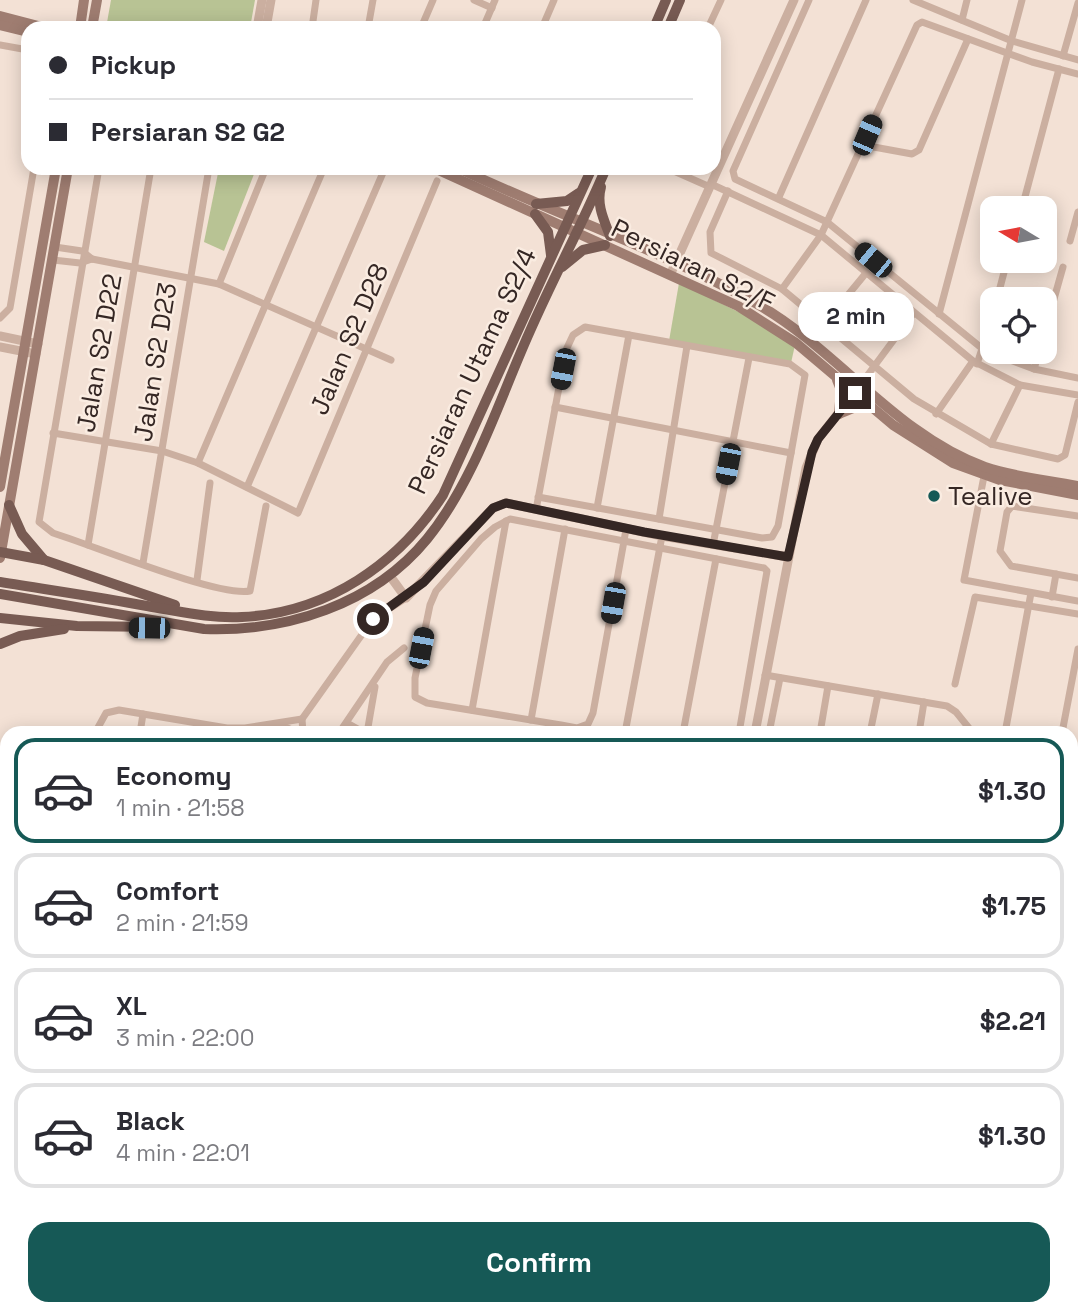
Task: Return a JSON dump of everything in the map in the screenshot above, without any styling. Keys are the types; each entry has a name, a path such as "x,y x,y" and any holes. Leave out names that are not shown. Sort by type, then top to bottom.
{"main road":[{"path":"80,21 84,0"},
{"path":"93,21 97,0"},
{"path":"657,21 666,0"},
{"path":"671,21 680,0"},
{"path":"0,16 21,21"},
{"path":"0,25 21,30"},
{"path":"0,486 55,175"},
{"path":"67,175 0,554 44,560 204,615"},
{"path":"451,175 536,209 567,201 581,191"},
{"path":"471,175 536,209 548,232 551,258"},
{"name":"Persiaran Utama S2/4","path":"0,582 204,615 243,617 310,603 363,578 407,542 434,508 452,477 589,175"},
{"path":"0,618 77,626 247,628 296,620 348,600 390,576 427,540 452,500 482,442 603,175"},
{"path":"559,269 583,250 608,240 598,196 604,175"},
{"name":"Persiaran S2/F","path":"536,209 758,304 798,331 858,388 936,442 985,471"},
{"name":"Persiaran S2/F","path":"673,269 774,327 835,377 858,388 872,408 918,442 985,471 1077,489"},
{"path":"835,377 841,390 839,414 856,407 872,408"},
{"path":"9,505 22,534 44,560"},
{"path":"0,594 192,627"},
{"path":"0,643 20,636 77,626"}],"street":[{"path":"258,21 262,0"},
{"path":"267,21 271,0"},
{"path":"313,21 316,0"},
{"path":"369,21 373,0"},
{"path":"424,21 433,0"},
{"path":"474,0 493,4 486,21"},
{"path":"545,21 554,0"},
{"path":"711,21 721,0"},
{"path":"721,164 794,0"},
{"path":"809,0 733,176 827,222 980,347"},
{"path":"779,197 866,0"},
{"path":"914,0 1012,41 1078,60"},
{"path":"962,20 967,0"},
{"path":"939,314 1023,0"},
{"path":"1063,56 1078,3"},
{"path":"782,289 821,235 914,27 922,22 1008,54 1078,74"},
{"path":"863,145 912,154 919,150 968,38"},
{"path":"0,44 21,48"},
{"path":"1025,196 1059,69"},
{"path":"2,318 10,309 33,175"},
{"path":"98,175 82,251 53,433 39,522 42,528 222,588 250,591 266,506"},
{"name":"Jalan S2 D22","path":"88,545 150,175"},
{"name":"Jalan S2 D23","path":"143,563 208,175"},
{"path":"219,284 263,175"},
{"path":"198,463 321,175"},
{"path":"53,433 162,451 198,463 247,487 382,175"},
{"path":"684,175 727,191 821,235 913,314 975,362 1020,384 1078,395"},
{"path":"673,269 716,175"},
{"name":"Jalan S2 D28","path":"247,487 298,513 437,181"},
{"path":"727,191 710,232 710,253 782,289 936,414 991,444 1062,458 1078,402"},
{"path":"1070,242 1078,212"},
{"path":"55,247 82,251 92,259 219,284 391,360"},
{"path":"53,260 80,263 92,259"},
{"path":"1057,288 1063,267"},
{"path":"824,324 866,273"},
{"path":"756,726 788,557 812,452 913,314"},
{"path":"302,726 302,719 373,619 406,598 493,508 506,503 536,510 662,536 772,537 779,518 804,374 790,364 585,327 573,335 566,350 536,510"},
{"path":"597,508 629,335"},
{"path":"0,336 37,349"},
{"path":"0,347 24,346"},
{"path":"659,519 687,346"},
{"path":"936,414 980,355"},
{"path":"715,536 749,358"},
{"path":"1021,364 1078,379"},
{"path":"1034,369 1035,364"},
{"path":"991,444 1020,384"},
{"path":"555,407 791,453"},
{"path":"985,471 964,580 1078,601"},
{"path":"197,580 210,484"},
{"path":"538,497 659,519 788,557"},
{"path":"1078,516 1012,506 1007,512 1000,551 1011,566 1078,578"},
{"path":"566,726 420,701 414,691 430,605 436,591 481,539 506,521 514,519 767,571 740,726"},
{"path":"472,710 506,521"},
{"path":"531,720 565,529"},
{"path":"581,726 588,723 593,713 626,529"},
{"path":"626,726 662,536"},
{"path":"684,726 716,559"},
{"path":"1052,597 1056,574"},
{"path":"390,576 406,598"},
{"path":"1006,726 1031,593"},
{"path":"955,684 975,597 1078,614"},
{"path":"345,726 387,662 404,648"},
{"path":"1063,726 1078,649"},
{"path":"765,675 950,707 966,726"},
{"path":"770,726 780,678"},
{"path":"367,726 375,682"},
{"path":"821,726 828,686"},
{"path":"871,726 878,694"},
{"path":"920,726 924,702"},
{"path":"98,726 106,713 118,710 215,726"},
{"path":"141,726 143,714"},
{"path":"250,726 302,719"},
{"path":"347,723 353,726"},
{"path":"273,724 279,726"}],"green space":[{"path":"111,0 255,0 251,21 107,21"},
{"path":"218,175 254,175 224,251 204,242"},
{"path":"679,283 774,329 795,345 791,363 669,341"}],"place":[{"name":"Tealive","path":"934,496"}],"route":[{"path":"373,619 406,598 493,508 506,503 644,532 788,557 806,468 812,452 818,439 855,393"}]}
